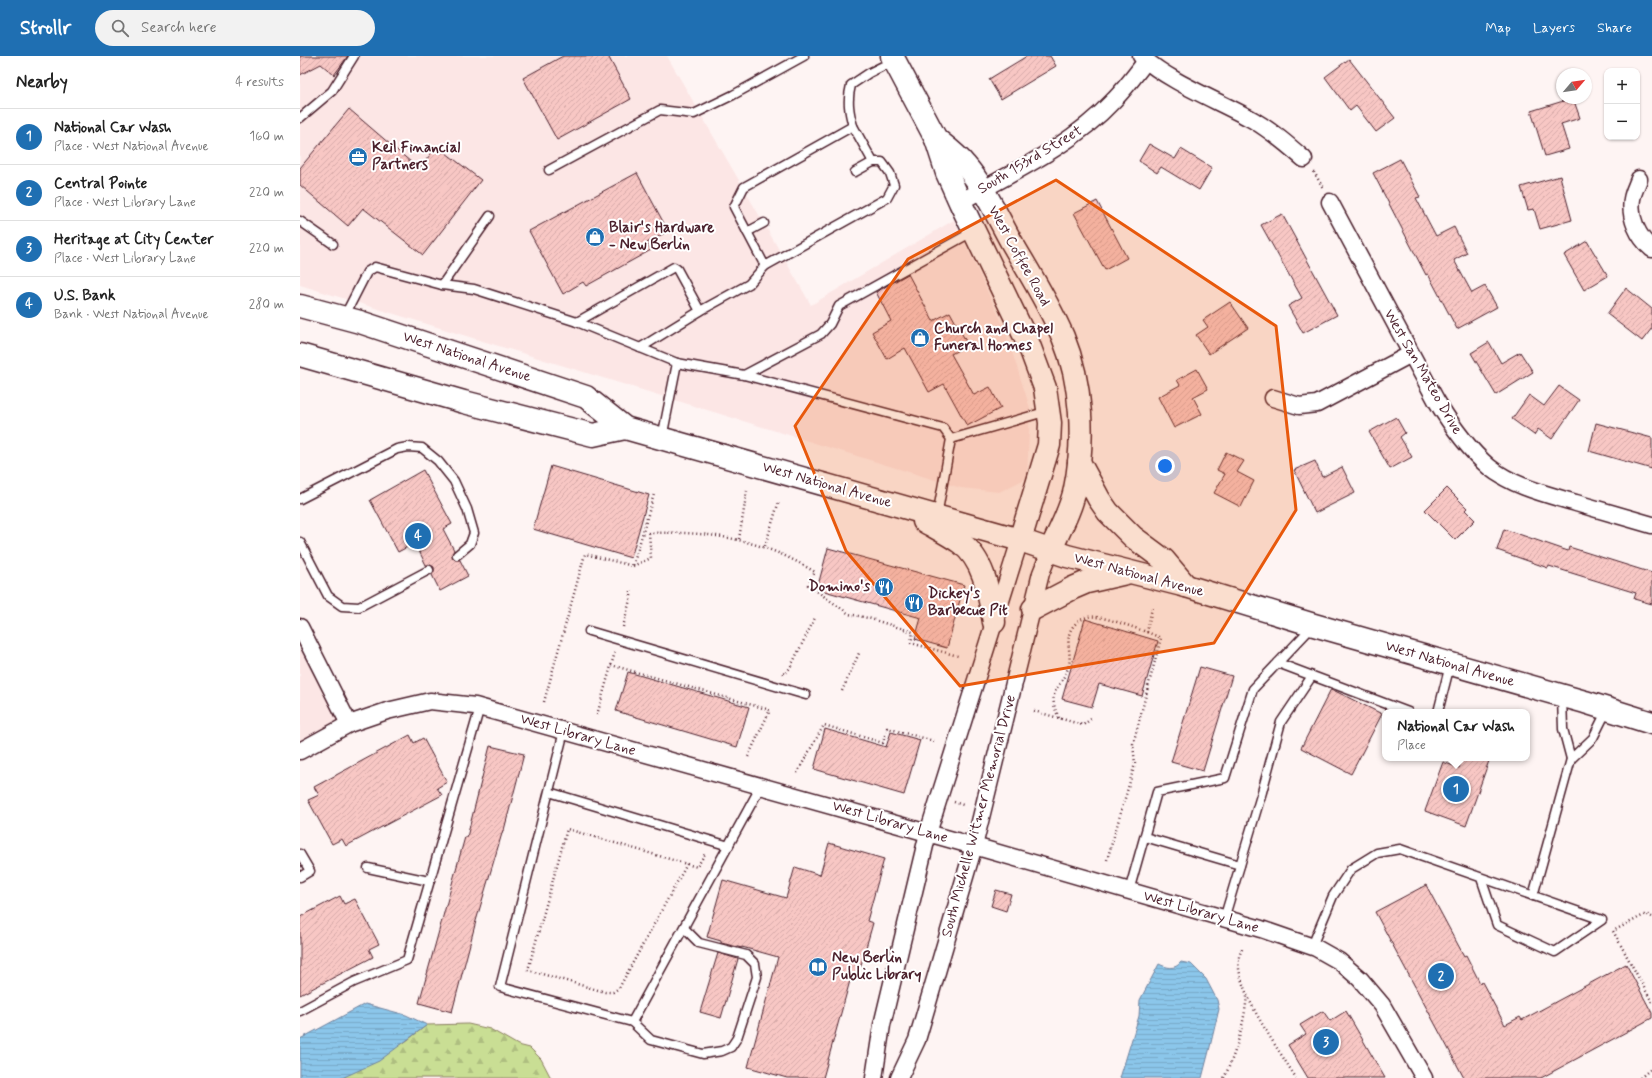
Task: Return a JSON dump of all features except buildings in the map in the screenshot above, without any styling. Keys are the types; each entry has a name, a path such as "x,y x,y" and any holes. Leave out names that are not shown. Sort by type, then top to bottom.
{"main road":[{"name":"West Coffee Road","path":"893,58 936,139 947,173 1029,344 1045,388 1049,410 1049,445 1020,540"},
{"name":"West Coffee Road","path":"936,139 956,154 982,189 1048,307 1065,343 1078,392 1080,427 1079,462 1075,490 1071,504 1050,551"},
{"name":"West National Avenue","path":"300,306 493,365 586,397 625,428 887,503 935,522 1020,540 1050,551 1186,586 1314,625 1652,723"},
{"path":"300,321 326,328 333,327 343,318"},
{"name":"West National Avenue","path":"300,355 464,402 593,435 625,428"},
{"path":"1079,462 1099,499 1108,512 1120,525 1164,560 1186,586"},
{"path":"935,522 962,544 973,556 981,569 988,589 994,622"},
{"path":"1033,609 1087,582 1130,572"}],"street":[{"path":"1144,58 1171,77 1254,121 1283,140 1304,159"},
{"name":"South 153rd Street","path":"960,202 1060,145 1085,126 1114,101 1144,58"},
{"path":"1639,179 1632,199 1632,213 1637,230 1652,249"},
{"name":"West San Mateo Drive","path":"1330,202 1436,400 1454,430 1471,450 1490,467 1512,481 1540,493 1652,525"},
{"path":"1273,398 1299,406 1317,404 1411,354"},
{"path":"874,1078 882,1025 928,833 1020,540"},
{"name":"South Michelle Witmer Memorial Drive","path":"899,1078 917,1040 974,846 1041,573 1050,551"},
{"path":"300,627 349,724"},
{"name":"West Library Lane","path":"300,751 349,724 387,711 430,701 480,707 1129,891 1312,946 1339,961 1360,979 1382,1005 1424,1078"}],"lane":[{"path":"300,118 332,91 354,56"},
{"path":"550,170 660,110 694,114 733,96 804,56"},
{"path":"873,162 853,126 849,114 847,97 850,85 893,58"},
{"path":"765,266 734,207 744,187 853,126"},
{"path":"640,348 700,311 749,284 765,266 887,198 894,185 890,173 882,162 873,162 855,172"},
{"path":"442,285 490,216"},
{"path":"300,221 333,244"},
{"path":"747,232 764,223"},
{"path":"744,375 821,334 830,324 839,306 974,231"},
{"path":"577,322 674,267 677,269 700,311"},
{"path":"343,318 366,272 375,268 442,285 474,289 577,322 677,363 744,375 943,428 951,439 935,522"},
{"path":"662,439 677,363"},
{"path":"951,439 1049,410"},
{"path":"300,500 398,449 408,447 422,448 438,461 454,481 467,509 474,533 470,544 457,555"},
{"path":"300,542 328,596 342,606 359,607 429,570"},
{"path":"1129,891 1157,792 1225,778 1253,689 1314,625"},
{"path":"589,631 806,695"},
{"path":"1278,663 1400,709"},
{"path":"1439,709 1450,664"},
{"path":"1224,919 1280,722 1312,676"},
{"path":"1562,696 1563,729 1572,759"},
{"path":"300,1011 354,982 407,960 480,707"},
{"path":"1533,896 1572,759 1593,738 1608,709"},
{"path":"564,731 500,986 632,1022 651,1040 703,1054 722,1051 731,1047 737,1038 757,977 755,964 746,955 699,942 684,928"},
{"path":"632,1022 761,786"},
{"path":"549,792 729,846"},
{"path":"1145,837 1240,865"},
{"path":"1312,946 1333,896 1351,869 1376,853 1400,849 1602,920 1555,952 1497,925 1481,878"},
{"path":"300,854 310,871 300,876"},
{"path":"368,868 429,881"}],"path":[{"path":"1304,159 1317,176 1330,202"},
{"path":"739,539 747,491"},
{"path":"633,566 654,494"},
{"path":"764,546 780,501"},
{"path":"544,702 585,554 633,566 651,558 649,533 697,534 739,539 764,546 793,558 815,572 808,585 849,614 868,618 914,632 911,643 958,656"},
{"path":"622,627 631,596 631,588"},
{"path":"1147,632 1152,608"},
{"path":"1059,718 1052,702 1054,694 1068,670 1070,661 1068,637 1070,630 1079,620 1089,616 1098,617 1147,632 1161,638 1133,744 1135,764 1107,860"},
{"path":"785,674 790,668 814,618"},
{"path":"597,715 615,650"},
{"path":"842,691 860,651"},
{"path":"611,665 770,710 747,759"},
{"path":"1034,711 1083,725 1091,719"},
{"path":"797,773 824,726 883,743 887,728 934,741"},
{"path":"954,802 963,805"},
{"path":"687,864 619,988 613,992 605,992 528,970 567,830 687,864 697,867 709,848"},
{"path":"1652,917 1646,914 1613,932 1652,1002"},
{"path":"1242,949 1238,958 1239,972 1247,996 1296,1078"},
{"path":"1224,1078 1230,1066 1240,1034 1245,1015 1247,996"},
{"path":"1640,1078 1652,1068"}],"highlighted area":[{"path":"1056,180 1276,326 1296,510 1214,643 960,686 846,551 795,426 908,259"}],"shaded area":[{"path":"300,56 667,56 811,305 954,220 1004,327 1030,408 1027,478 999,492 961,488 300,285"},
{"path":"300,625 349,724 300,751"}],"green space":[{"path":"468,1024 490,1029 518,1045 530,1048 541,1059 551,1078 342,1078 405,1042 427,1025"}],"water":[{"path":"1181,962 1191,964 1206,979 1217,1000 1219,1009 1202,1078 1120,1078 1139,1016 1140,1000 1159,964 1171,968 1179,965"},
{"path":"365,1004 406,1015 427,1025 379,1061 342,1078 300,1078 300,1039"}],"place":[{"name":"Keil Financial Partners","path":"358,157"},
{"name":"Blair's Hardware - New Berlin","path":"595,237"},
{"name":"Church and Chapel Funeral Homes","path":"920,338"},
{"name":"U.S. Bank","path":"418,536"},
{"name":"Domino's","path":"884,587"},
{"name":"Dickey's Barbecue Pit","path":"914,603"},
{"name":"National Car Wash","path":"1456,789"},
{"name":"New Berlin Public Library","path":"818,967"},
{"name":"Central Pointe","path":"1441,976"},
{"name":"Heritage at City Center","path":"1326,1042"}]}
